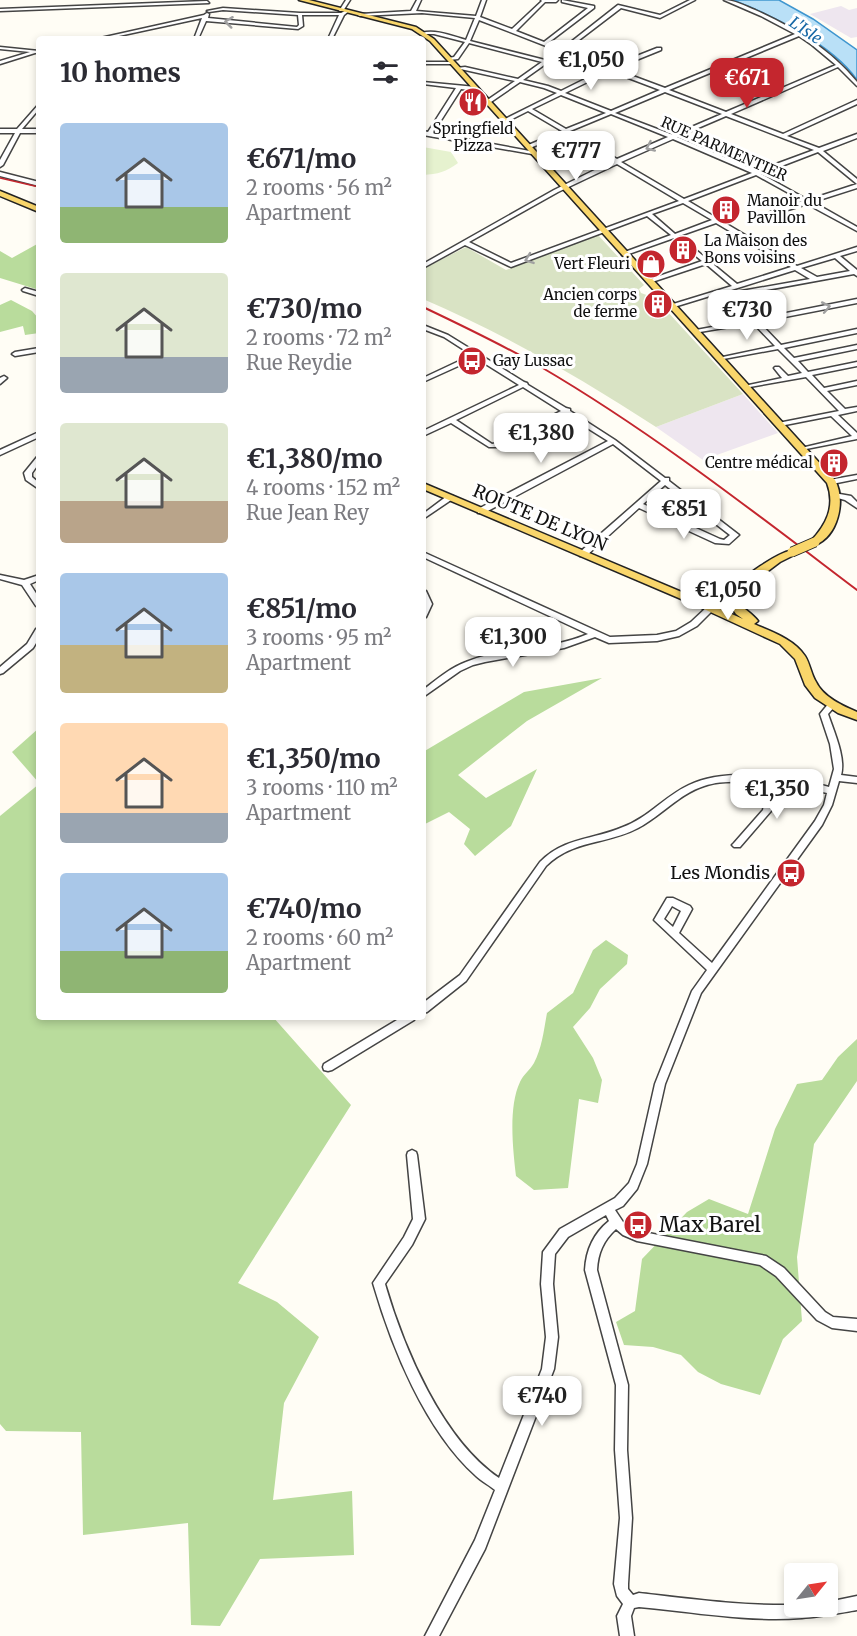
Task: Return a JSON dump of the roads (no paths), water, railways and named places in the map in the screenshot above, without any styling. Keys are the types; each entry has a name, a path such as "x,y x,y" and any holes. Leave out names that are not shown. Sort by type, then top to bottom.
{"main road":[{"path":"302,0 424,33 832,482 837,495 828,529 815,542 776,560 711,608"},
{"path":"0,193 36,209"},
{"name":"ROUTE DE LYON","path":"426,487 711,608 778,639"},
{"path":"711,608 722,609 732,601 735,593 746,583"},
{"path":"732,601 740,612 766,628 795,651 814,690 832,705 857,716"}],"street":[{"path":"331,36 348,0"},
{"path":"413,12 419,0"},
{"path":"455,66 456,58 468,41 484,0"},
{"path":"488,102 563,50 620,6 660,17 693,0"},
{"path":"726,0 774,20 800,34 839,65 857,85"},
{"path":"1,10 207,1 209,11 197,36"},
{"path":"513,31 543,1 556,1"},
{"path":"545,43 592,8 564,2"},
{"path":"209,11 223,9 300,14 343,12"},
{"path":"253,25 263,12"},
{"path":"360,15 413,12 477,17 819,150 857,182"},
{"path":"116,36 205,18 253,25 298,28 301,26 300,14"},
{"path":"583,14 603,19"},
{"path":"424,33 468,41 598,75"},
{"path":"426,133 530,150 800,34"},
{"path":"0,48 36,52"},
{"path":"504,121 598,75 659,49"},
{"path":"0,63 36,52"},
{"name":"RUE PARMENTIER","path":"426,63 455,66 520,80 562,93 756,173 857,229"},
{"path":"426,264 564,187 726,113 839,65"},
{"path":"426,83 476,89"},
{"path":"430,134 459,88"},
{"path":"783,136 857,102"},
{"path":"0,165 18,131 36,110"},
{"path":"530,110 815,279"},
{"path":"0,131 36,131"},
{"path":"466,243 511,265 857,136"},
{"path":"0,148 9,148"},
{"path":"0,174 36,183"},
{"path":"767,215 857,186"},
{"path":"648,214 736,286"},
{"path":"624,254 716,221"},
{"path":"727,293 736,286 857,249"},
{"path":"836,256 856,273"},
{"path":"650,281 706,262"},
{"path":"672,306 727,293 856,273"},
{"path":"25,290 36,293"},
{"path":"727,293 843,411"},
{"path":"696,332 857,301"},
{"path":"426,328 442,334 568,410 666,480 735,536 732,539 718,541 638,505"},
{"path":"720,358 855,333"},
{"path":"793,360 857,347"},
{"path":"15,354 36,350"},
{"path":"426,379 477,355"},
{"path":"746,387 857,364"},
{"path":"777,368 787,379"},
{"path":"822,390 857,383"},
{"path":"426,432 525,384"},
{"path":"780,424 857,409"},
{"path":"451,420 490,446 499,445 568,410"},
{"path":"833,414 857,437"},
{"path":"0,453 36,435"},
{"path":"803,449 857,437"},
{"path":"481,511 614,441"},
{"path":"36,462 28,472 28,478 36,485"},
{"path":"832,482 857,477"},
{"path":"583,554 666,480"},
{"path":"837,495 848,498 857,506"},
{"path":"426,515 450,498"},
{"path":"621,508 630,512"},
{"path":"426,555 609,640 625,641 669,636 686,629 711,608"},
{"path":"0,577 25,583 36,578"},
{"path":"25,583 36,600"},
{"path":"426,692 468,664 577,641 594,634"},
{"path":"0,671 30,646 36,638"},
{"path":"432,1636 480,1544 548,1369 552,1337 548,1284 549,1252 564,1233 628,1194 638,1177 660,1084 697,991 819,824 836,778 837,759 824,714 832,705"},
{"path":"836,778 857,780"},
{"path":"426,1007 463,978 543,864 554,852 636,826 688,789 706,781 763,780 804,784 832,791"},
{"path":"737,845 767,811 763,780"},
{"path":"674,934 713,969"},
{"path":"328,1067 405,1020"},
{"path":"412,1155 418,1219 408,1241 379,1282 384,1305 404,1356 459,1450 479,1471 502,1487"},
{"path":"608,1208 616,1223 637,1236 762,1260 780,1272 821,1317 832,1322 857,1325"},
{"path":"616,1223 604,1231 599,1240 593,1252 591,1270 622,1384 621,1450 626,1518 621,1584 622,1591 630,1603"},
{"path":"627,1636 624,1616 630,1603 639,1600 770,1614 814,1612 857,1603"}],"water":[{"name":"L'Isle","path":"733,0 779,0 813,19 857,50 857,80 833,55 801,32"}],"railway":[{"path":"0,178 36,186"},
{"path":"426,308 527,359 623,418 780,531 857,590"}],"place":[{"name":"Springfield Pizza","path":"473,102"},
{"name":"Manoir du Pavillon","path":"726,210"},
{"name":"La Maison des Bons voisins","path":"683,250"},
{"name":"Vert Fleuri","path":"651,264"},
{"name":"Ancien corps de ferme","path":"658,304"},
{"name":"Gay Lussac","path":"472,361"},
{"name":"Centre médical","path":"834,463"},
{"name":"Les Mondis","path":"791,873"},
{"name":"Max Barel","path":"638,1225"}]}
